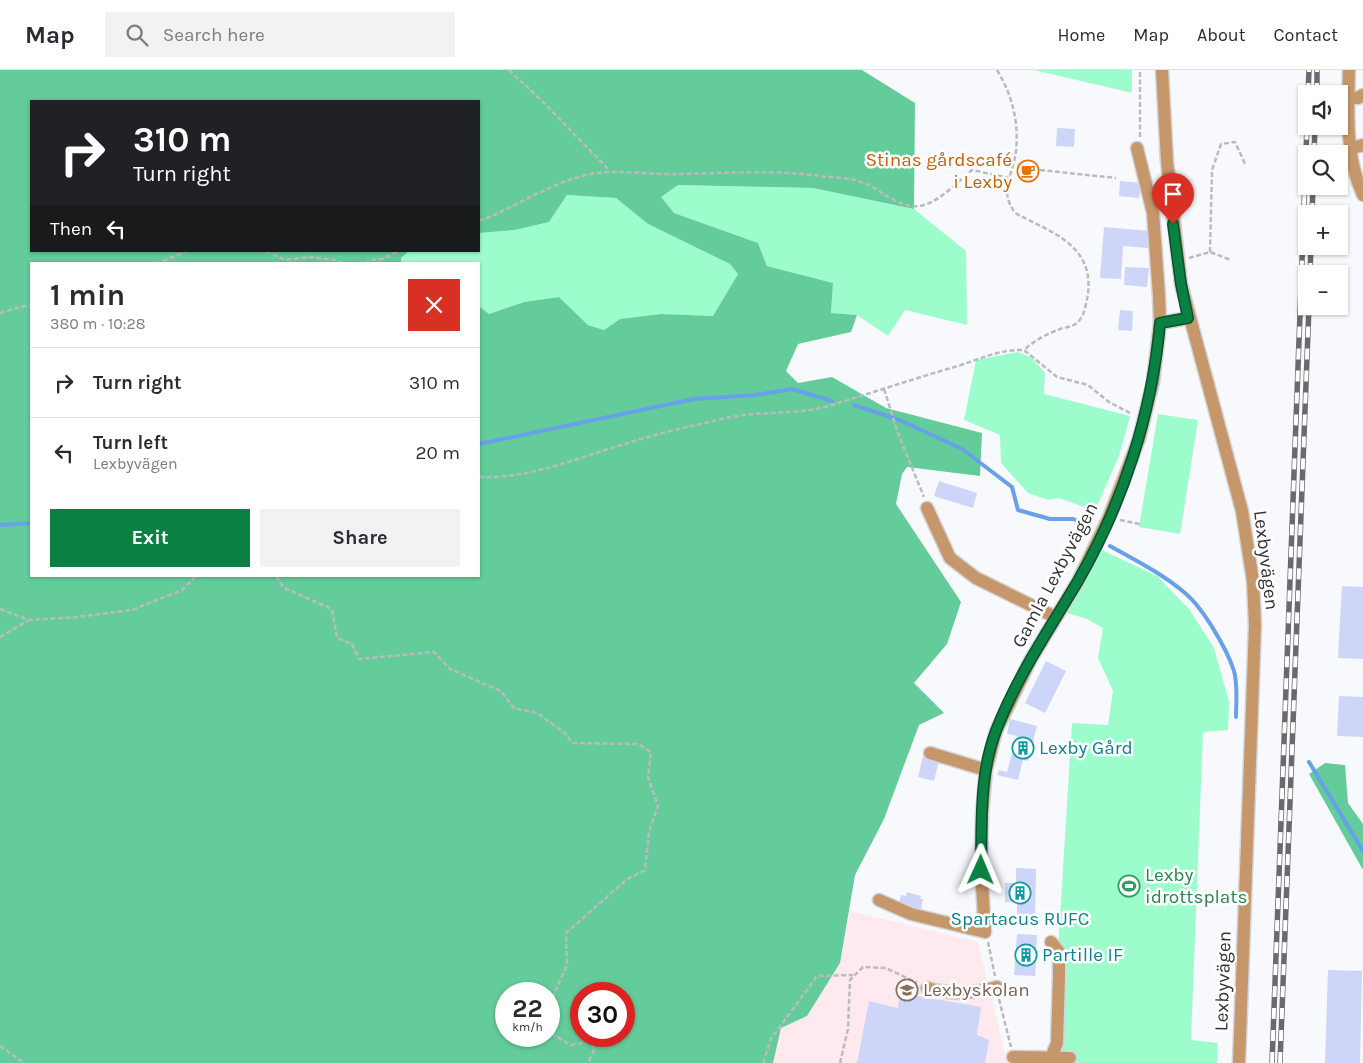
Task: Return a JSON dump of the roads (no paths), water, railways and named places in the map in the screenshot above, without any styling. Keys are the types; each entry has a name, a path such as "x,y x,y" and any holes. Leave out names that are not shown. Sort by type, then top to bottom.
{"street":[{"name":"Lexbyvägen","path":"1162,70 1167,161 1178,261 1188,318 1242,511 1253,581 1255,626 1239,1063"},
{"path":"1349,70 1349,149 1357,182 1363,195"},
{"path":"1348,97 1358,98 1363,96"},
{"path":"1349,149 1363,145"},
{"path":"1137,148 1153,213 1160,323 1188,318"},
{"name":"Gamla Lexbyvägen","path":"879,900 911,914 985,932 981,870 982,814 986,770 996,731 1031,659 1078,581 1109,517 1146,417 1160,323"},
{"path":"927,508 950,558 976,578 1055,617"},
{"path":"930,753 986,770"},
{"path":"1051,942 1058,952 1059,969 1057,1043 1051,1058"},
{"path":"927,988 946,993 967,993 997,986"},
{"path":"1013,1057 1070,1058"}],"waterway":[{"path":"480,444 694,399 756,395 792,389 832,401"},
{"path":"854,405 902,421 962,449 1012,487 1018,510 1050,519 1073,519 1088,525"},
{"path":"0,525 30,523"},
{"path":"1110,546 1168,580 1185,593 1207,618 1234,671 1236,717"},
{"path":"1309,762 1363,851"}],"railway":[{"path":"1308,85 1309,70"},
{"path":"1317,70 1317,85"},
{"path":"1272,1063 1307,135"},
{"path":"1314,145 1315,135"},
{"path":"1312,205 1313,195"},
{"path":"1310,265 1311,255"},
{"path":"1280,1063 1309,315"}],"place":[{"name":"Stinas gårdscafé i Lexby","path":"1028,171"},
{"name":"Lexby Gård","path":"1023,748"},
{"name":"Lexby idrottsplats","path":"1129,886"},
{"name":"Spartacus RUFC","path":"1020,893"},
{"name":"Partille IF","path":"1026,955"},
{"name":"Lexbyskolan","path":"907,990"}]}
